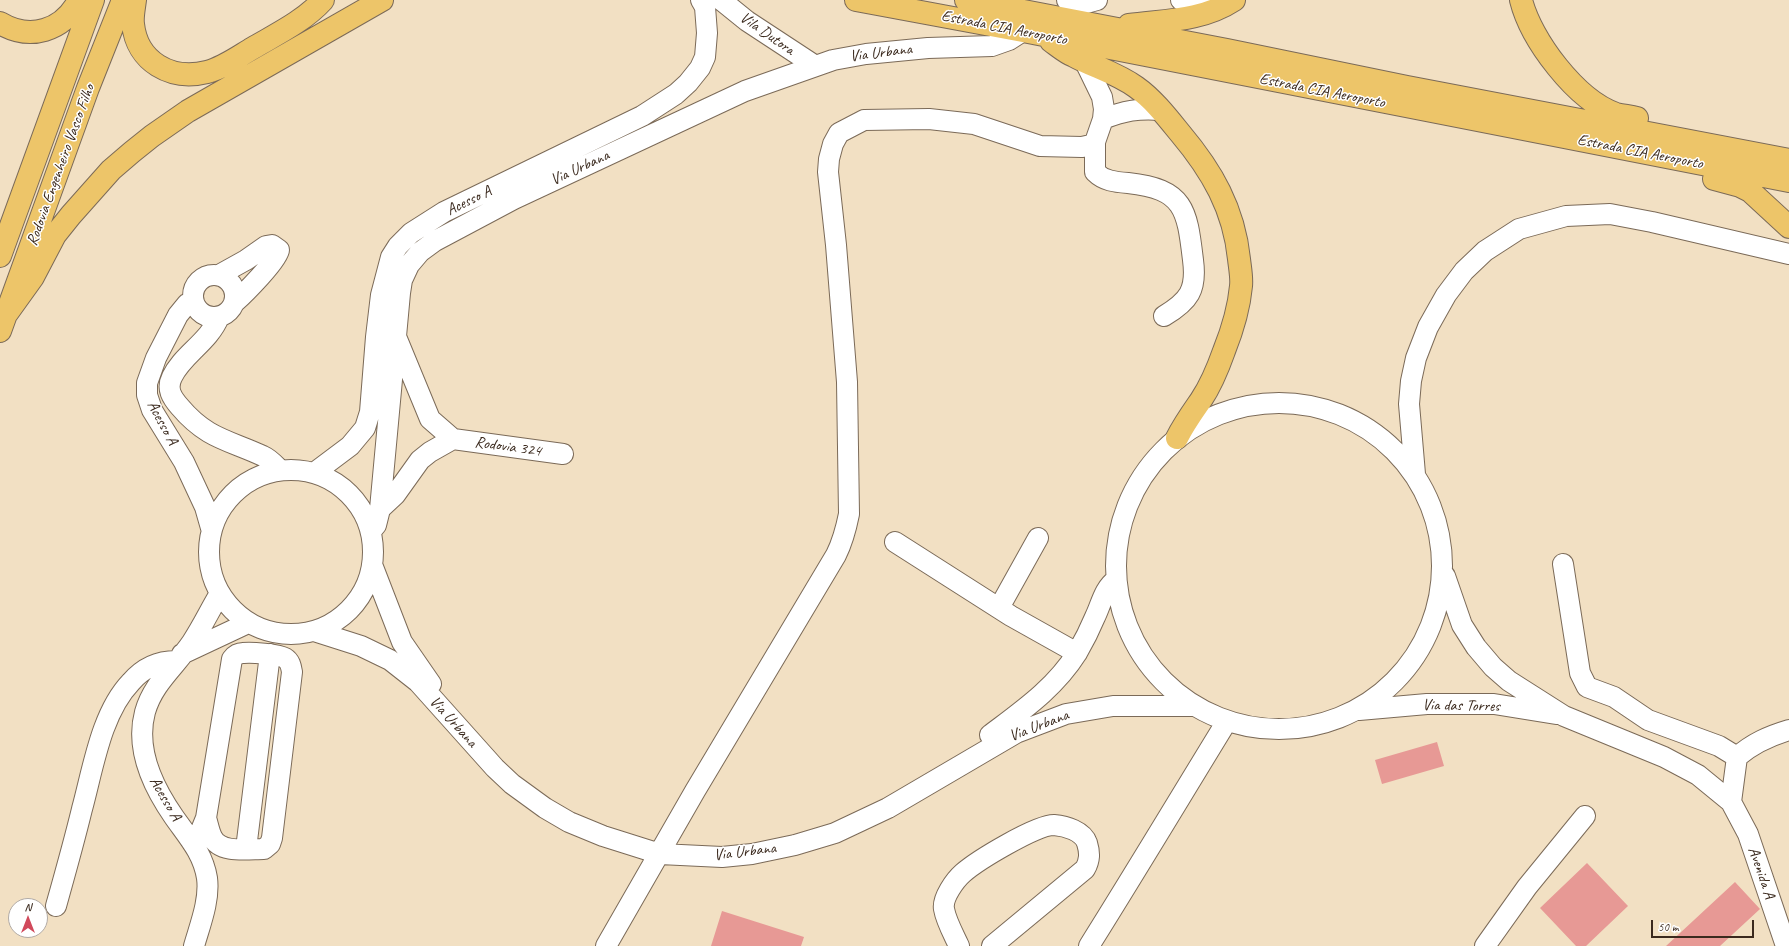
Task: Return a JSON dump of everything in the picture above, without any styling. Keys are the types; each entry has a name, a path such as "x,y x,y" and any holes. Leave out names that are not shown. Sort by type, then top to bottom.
{"highway":[{"path":"0,23 9,28 20,31 44,30 58,25 68,18 80,0"},
{"name":"Rodovia Engenheiro Vasco Filho","path":"0,256 93,0"},
{"name":"Rodovia Engenheiro Vasco Filho","path":"3,323 88,88 123,0"},
{"path":"135,0 133,24 137,42 144,54 151,62 164,70 184,75 207,72 223,66 305,16 323,0"},
{"path":"3,323 33,277 55,235 111,170 132,152 188,111 382,0"},
{"name":"Estrada CIA Aeroporto","path":"856,0 1044,35 1789,181"},
{"name":"Estrada CIA Aeroporto","path":"966,0 1234,51 1407,87 1789,160"},
{"path":"1521,0 1531,28 1552,60 1586,96 1599,105 1615,113 1789,148"},
{"path":"1109,27 1194,17 1208,14 1230,2"},
{"path":"1044,35 1072,56 1112,73 1136,87 1161,110 1204,164 1220,191 1237,240 1241,286 1233,324 1225,350 1213,378 1201,400 1185,421 1177,438"},
{"path":"1567,138 1611,158 1710,178 1740,186 1750,191 1789,227"}],"street":[{"name":"Acesso A","path":"314,472 350,446 365,428 370,412 381,295 391,257 398,246 411,233 444,212 642,116 676,94 688,83 700,68 705,57 707,33 705,7 701,0"},
{"name":"Vila Dutora","path":"721,0 748,21 814,65"},
{"path":"1067,0 1086,3 1097,0"},
{"path":"1181,0 1200,5 1230,2"},
{"name":"Via Urbana","path":"371,531 376,525 380,509 395,333 402,280 408,265 420,252 435,241 514,199 745,91 814,65 866,54 928,48 992,46 1009,40 1023,31"},
{"path":"1085,62 1102,97 1104,119 1095,144 1094,172 1101,178 1137,184 1163,191 1177,200 1184,210 1190,231 1195,273 1192,291 1186,301 1179,308 1164,316"},
{"path":"1104,119 1124,111 1144,109 1161,110"},
{"path":"606,946 695,791 836,555 847,527 849,514 848,382 828,172 829,159 833,144 839,133 864,120 929,119 974,124 1040,146 1082,147 1095,144"},
{"path":"1415,474 1409,404 1411,381 1416,358 1428,328 1446,295 1464,271 1486,251 1519,229 1566,216 1610,214 1652,222 1789,254"},
{"path":"272,245 278,250 278,257 254,284 235,302 229,312 213,318 203,315 198,311 193,302 192,295 198,281 204,277 219,275 246,260 266,246 272,245"},
{"path":"219,275 225,278 234,288 235,302"},
{"name":"Acesso A","path":"193,302 187,304 178,315 156,358 147,382 147,395 152,410 184,462 205,507 211,528"},
{"name":"Acesso A","path":"219,317 213,330 174,373 170,383 171,394 174,401 189,418 199,426 221,440 264,457 280,470"},
{"path":"380,509 395,495 420,460 430,452 453,439 430,419 395,333"},
{"path":"1277,402 1304,404 1330,410 1355,421 1378,435 1398,453 1415,474 1435,522 1444,573 1439,606 1423,644 1409,666 1385,691 1357,710 1316,725 1271,729 1227,721 1194,706 1170,687 1149,665 1132,639 1121,610 1116,580 1116,548 1123,516 1135,487 1154,461 1177,438 1199,423 1224,412 1250,405 1277,402"},
{"name":"Rodovia 324","path":"453,439 563,454"},
{"path":"280,470 314,472 340,485 359,505 371,531 374,549 373,567 367,584 358,600 346,614 331,624 314,631 297,634 280,634 264,630 248,623 232,611 219,594 210,573 207,550 211,528 221,506 237,489 257,476 280,470"},
{"path":"1000,608 1038,538"},
{"path":"896,542 1000,608 1077,653"},
{"path":"1563,564 1580,673 1587,687 1614,697 1648,720 1719,746 1737,757"},
{"name":"Via Urbana","path":"373,567 394,624 405,647 426,677 501,764 541,796 585,823 662,850 713,850 753,847 800,837 837,825 879,805 983,740 1039,698 1058,678 1077,653 1096,616 1109,585 1116,580"},
{"name":"Via das Torres","path":"1444,573 1462,625 1476,647 1493,667 1509,681 1564,716 1664,757 1698,776 1730,802"},
{"name":"Acesso A","path":"194,946 207,895 207,878 202,857 195,845 173,816 155,785 147,764 142,744 142,728 145,712 153,691 192,642 219,594"},
{"name":"Acesso A","path":"178,658 248,623"},
{"name":"Via Urbana","path":"314,631 361,646 390,660 422,686 495,768 512,784 545,808 570,822 603,836 662,850 722,857 752,854 795,845 835,833 888,808 1016,732 1066,714 1113,706 1194,706"},
{"path":"390,660 405,647"},
{"path":"195,845 206,818 232,659 236,655 243,653 270,654 246,849 218,846 212,837 206,818"},
{"path":"56,906 99,744 112,710 117,700 130,682 146,668 162,661 178,658"},
{"name":"Via das Torres","path":"1357,710 1426,704 1494,704 1564,716"},
{"path":"1088,946 1144,859 1227,721"},
{"path":"1730,802 1737,757 1751,745 1763,738 1789,730"},
{"name":"Avenida A","path":"1730,802 1748,834 1786,946"},
{"path":"1484,946 1527,887 1585,816"},
{"path":"959,946 943,908 949,889 962,873 1029,833 1054,825 1072,828 1086,838 1090,851 1089,862 1085,869 992,946"}],"building":[{"path":"1437,742 1444,766 1382,784 1375,760"},
{"path":"1587,863 1628,906 1586,946 1576,946 1540,908"},
{"path":"1735,882 1760,909 1720,946 1666,946"},
{"path":"722,911 804,937 801,946 711,946"}]}
